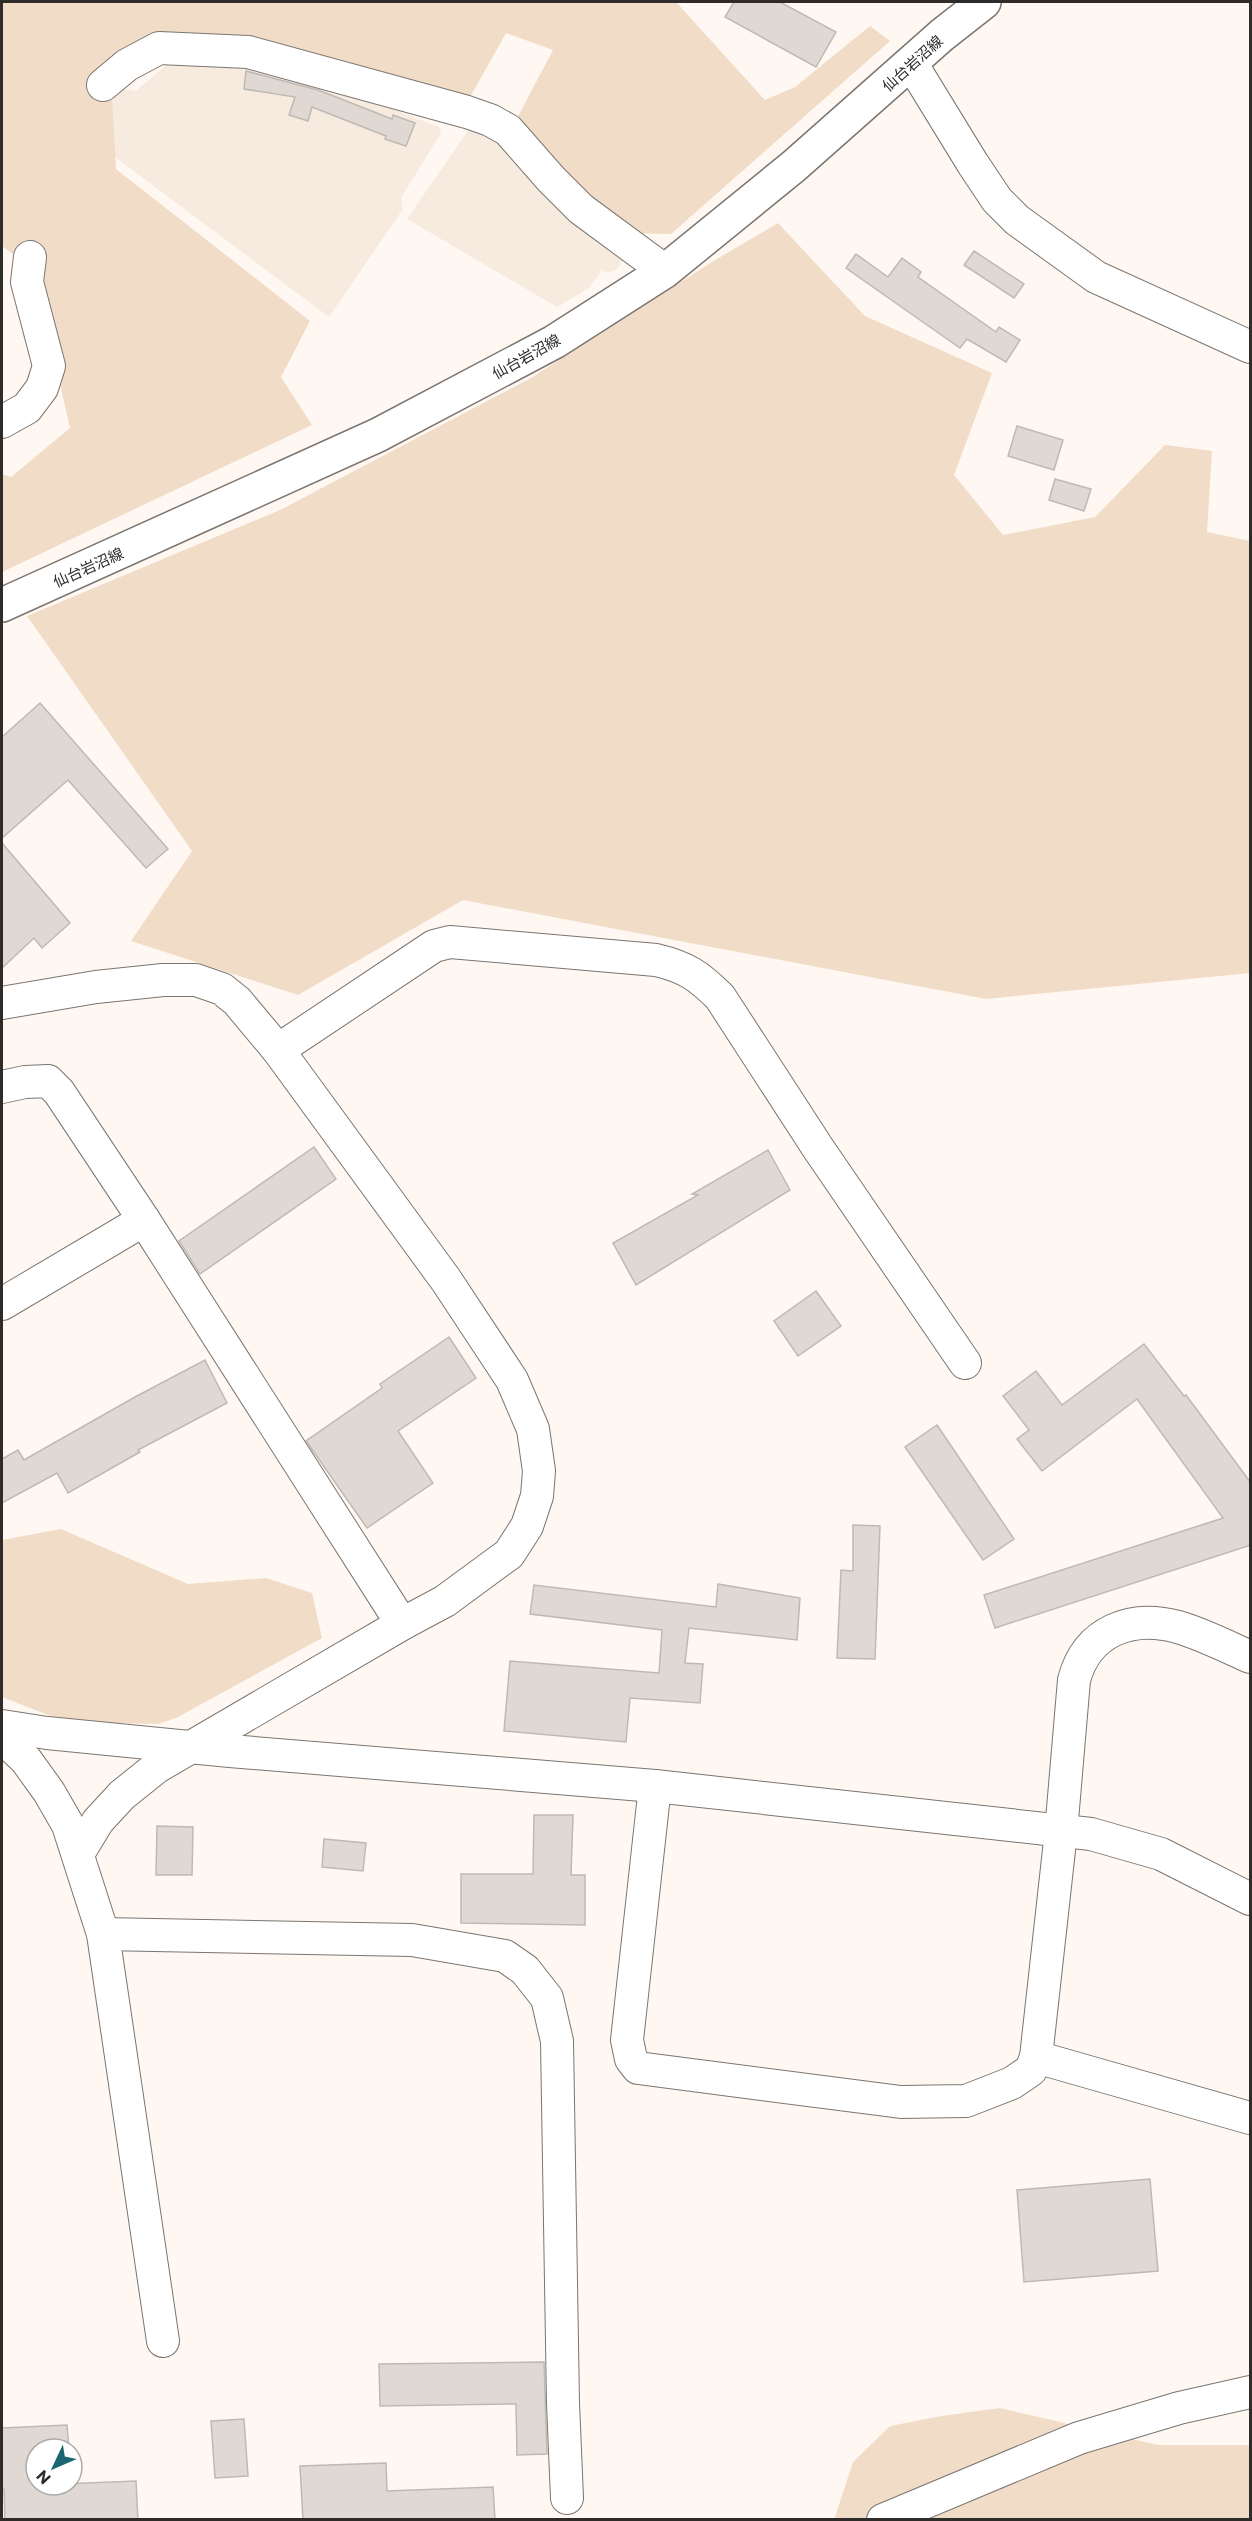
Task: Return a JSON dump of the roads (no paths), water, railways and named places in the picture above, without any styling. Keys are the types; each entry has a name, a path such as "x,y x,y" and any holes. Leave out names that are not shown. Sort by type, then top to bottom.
{"main road":[{"name":"仙台岩沼線","path":"2,605 378,435 554,342 665,271 794,166 984,2"}],"street":[{"path":"103,85 127,65 159,48 248,52 467,112 490,120 508,130 581,209 665,271"},
{"path":"911,63 997,200 1017,220 1096,277 1251,347"},
{"path":"2,422 27,408 42,388 49,366 27,282 30,257"},
{"path":"278,1050 434,946 450,942 645,959 677,965 700,977 720,997 818,1148 965,1363"},
{"path":"2,1003 96,987 163,980 196,980 222,989 237,1000 278,1050 446,1280 512,1380 533,1429 539,1471 537,1496 527,1526 509,1554 445,1601 157,1767 122,1795 98,1821 78,1854"},
{"path":"2,1087 26,1082 48,1081 59,1092 144,1220 402,1624"},
{"path":"2,1304 144,1220"},
{"path":"655,1786 627,2040 630,2059 638,2068 901,2102 966,2101 1012,2083 1031,2070 1036,2057 1061,1832 1074,1680 1078,1663 1102,1635 1119,1627 1139,1623 1178,1627 1251,1657"},
{"path":"2,1725 47,1733 193,1748 655,1786 1091,1834 1161,1854 1251,1899"},
{"path":"2,1737 26,1760 49,1792 68,1825 103,1934 163,2341"},
{"path":"103,1934 412,1940 505,1956 537,1982 547,1998 557,2041 563,2403 567,2498"},
{"path":"1036,2057 1251,2118"},
{"path":"883,2520 1079,2438 1179,2408 1251,2392"}]}
